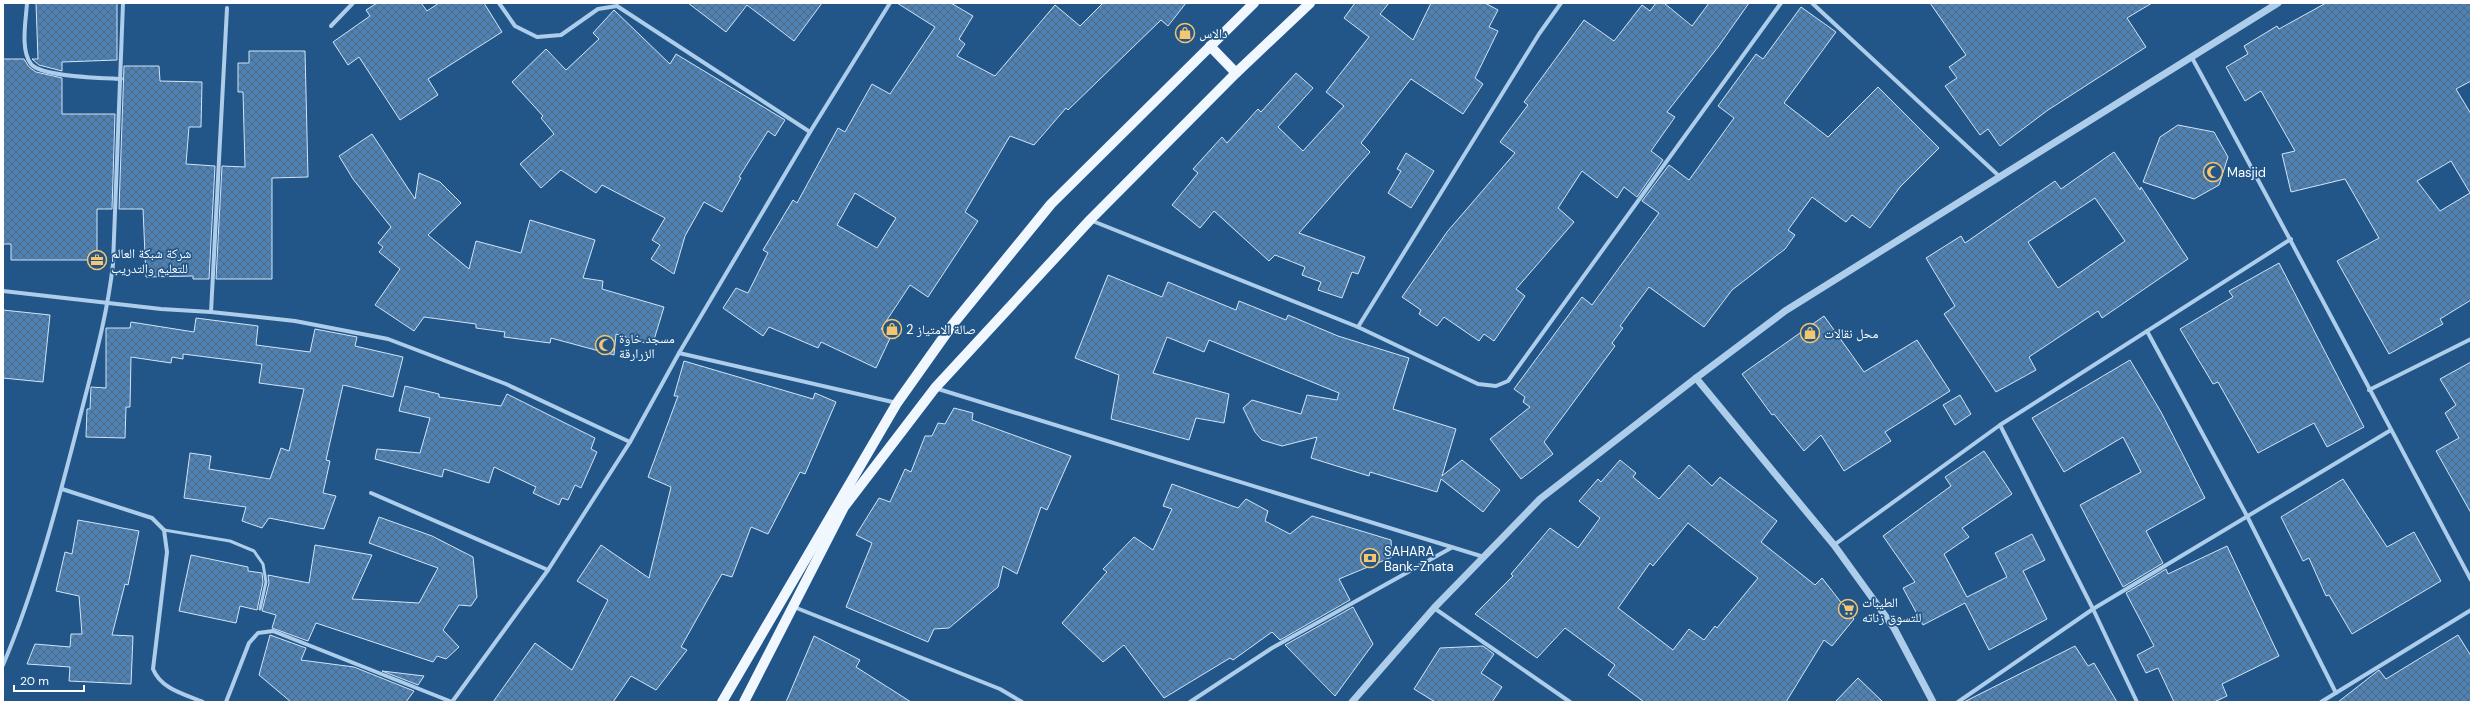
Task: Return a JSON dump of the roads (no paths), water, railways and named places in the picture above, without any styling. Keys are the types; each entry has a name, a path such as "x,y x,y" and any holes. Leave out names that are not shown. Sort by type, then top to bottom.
{"main road":[{"path":"722,702 897,403 953,324 1051,204 1254,3"},
{"path":"744,702 844,507 935,388 1090,220 1236,73 1310,3"},
{"path":"1210,46 1236,73"}],"street":[{"path":"27,3 26,50 31,64 44,72 121,79"},
{"path":"3,665 19,627 62,489 109,303 113,264 123,3"},
{"path":"331,26 353,3"},
{"path":"499,3 515,26 537,37 561,35 598,9 617,6 810,132"},
{"path":"226,702 249,643 258,633 273,631 452,702 548,570 630,442 679,353 810,132 890,3"},
{"path":"1358,328 1539,34 1561,3"},
{"path":"1090,220 1358,328 1478,384 1496,386 1508,381 1781,3"},
{"path":"1812,3 1999,176"},
{"path":"1352,702 1434,608 1540,500 1696,378 1786,311 1999,176 2278,3"},
{"path":"211,312 227,8"},
{"path":"2191,56 2291,238 2369,390 2471,580"},
{"path":"1834,545 2000,425 2291,238"},
{"path":"3,291 161,310 211,312 295,321 388,339 506,384 630,442"},
{"path":"2147,331 2247,516 2336,693"},
{"path":"2369,390 2471,339"},
{"path":"679,353 897,403"},
{"path":"1696,378 1834,545 1894,628 1933,702"},
{"path":"935,388 1484,557"},
{"path":"2000,425 2093,609 2137,702"},
{"path":"1958,702 2093,609 2391,430"},
{"path":"62,489 152,518 164,530 167,552 153,669 157,679 169,688 203,702"},
{"path":"370,493 548,570"},
{"path":"1190,702 1272,648 1451,548"},
{"path":"793,606 1000,688 1022,702"},
{"path":"1434,608 1570,702"},
{"path":"2321,702 2471,610"}],"lane":[{"path":"164,530 230,541 254,551 263,564 266,582 260,609"}],"place":[{"name":"دالاس","path":"1185,33"},
{"name":"Masjid","path":"2213,172"},
{"name":"شركة شبكة العالم للتعليم والتدريب","path":"97,260"},
{"name":"صالة الامتياز 2","path":"892,329"},
{"name":"محل نقالات","path":"1810,333"},
{"name":"مسجد خاوة الزرارقة","path":"605,345"},
{"name":"SAHARA Bank-Znata","path":"1370,558"},
{"name":"الطيبات للتسوق زناته","path":"1848,609"}]}
